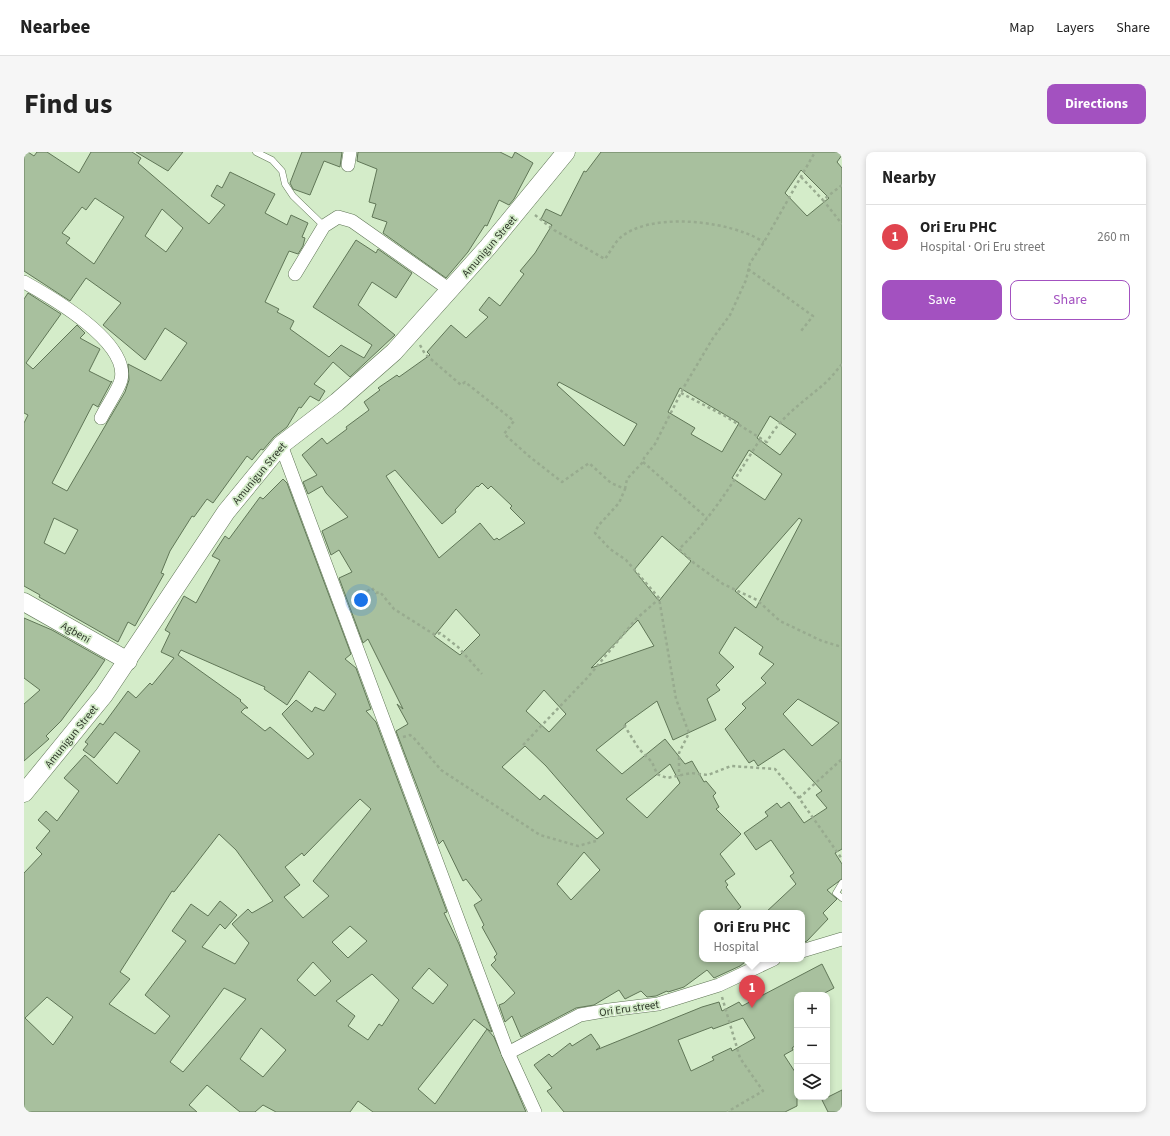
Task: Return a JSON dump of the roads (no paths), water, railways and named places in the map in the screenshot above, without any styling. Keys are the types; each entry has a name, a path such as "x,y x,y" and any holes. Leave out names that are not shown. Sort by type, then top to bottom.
{"main road":[{"name":"Amunigun Street","path":"24,792 104,695 226,512 281,444 337,402 394,352 525,205 566,152"},
{"name":"Agbeni","path":"24,602 128,661"}],"street":[{"path":"295,274 324,226 338,217 352,221 450,290"},
{"path":"24,282 54,298 81,318 114,350 121,366 121,380 101,418"},
{"path":"281,444 390,740 508,1053 535,1112"},
{"path":"805,950 842,939"},
{"name":"Ori Eru street","path":"508,1053 580,1015 658,1004 719,985 768,962"}],"lane":[{"path":"256,152 272,160 282,171 285,184 293,196 324,226"},
{"path":"842,883 836,893 842,898"}],"place":[{"name":"Ori Eru PHC","path":"752,1008"}]}
